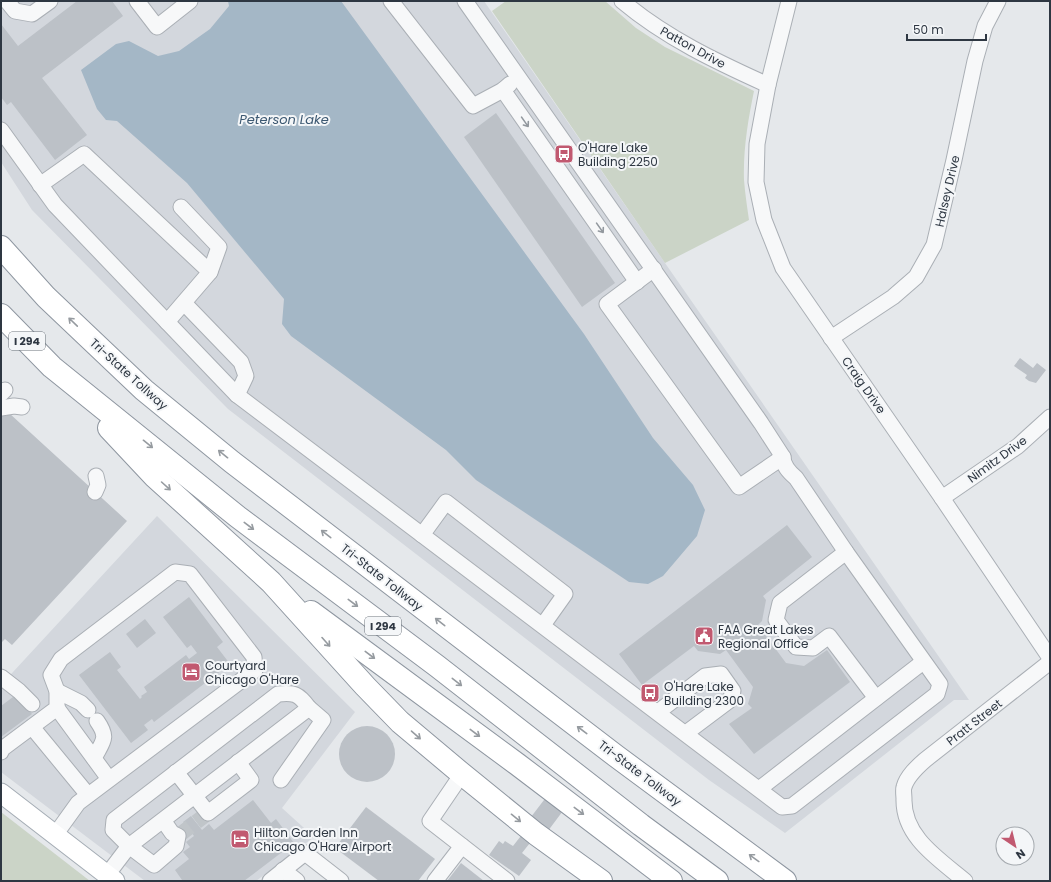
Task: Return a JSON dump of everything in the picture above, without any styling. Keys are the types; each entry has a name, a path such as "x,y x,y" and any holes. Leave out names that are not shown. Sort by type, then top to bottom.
{"highway":[{"name":"Tri-State Tollway","path":"1,247 46,297 144,390 226,457 616,756 785,881"},
{"name":"I 294","path":"1,315 52,367 238,517 437,666 641,825 717,881"},
{"path":"52,367 154,476 272,582 671,881"},
{"path":"272,582 365,686 400,722 536,834 601,881"}],"main road":[{"path":"1,793 111,878"}],"street":[{"path":"7,1 15,11 32,14 50,1"},
{"path":"137,1 157,27 190,1"},
{"path":"391,1 473,106 503,90 519,77"},
{"path":"1,130 54,205 237,395 782,807 792,806 937,694 940,684 846,552 796,478 797,470 789,459 783,457 654,269 465,1"},
{"name":"Patton Drive","path":"622,1 673,38 718,62 768,85"},
{"name":"Craig Drive","path":"789,1 768,85 757,144 756,182 764,220 783,268 942,498 1050,658"},
{"name":"Halsey Drive","path":"831,338 893,297 916,277 934,246 975,61 985,26 998,1"},
{"path":"503,90 637,282"},
{"path":"40,185 84,154 210,272"},
{"path":"585,208 602,196"},
{"path":"167,322 210,272 219,247 181,208"},
{"path":"654,269 607,304 739,487 783,457"},
{"path":"184,303 240,362 246,376 237,395"},
{"path":"1,408 14,406 22,407"},
{"name":"Nimitz Drive","path":"942,498 1018,446 1050,417"},
{"path":"95,492 98,485 96,476"},
{"path":"422,534 446,502 565,594 542,625"},
{"path":"846,552 780,603 776,620 796,647 812,648 829,636 876,698"},
{"path":"55,835 78,803 255,670 254,657 190,574 175,572 61,659 51,675 57,691 57,708 109,779"},
{"path":"759,789 923,662"},
{"name":"Pratt Street","path":"965,881 920,842 910,828 904,808 904,787 913,772 925,760 1050,662"},
{"path":"658,712 705,676 720,674 733,691 730,700 686,734"},
{"path":"1,677 19,691 32,704"},
{"path":"57,691 81,703 103,730 104,738 94,758"},
{"path":"163,820 172,832 178,836 176,846 154,865 129,846 113,830 114,820 278,694 288,693 301,697 309,708 323,720 280,780"},
{"path":"1,752 57,708"},
{"path":"111,878 129,846 309,708"},
{"path":"32,727 88,795"},
{"path":"176,772 208,813 251,780 238,762"},
{"path":"462,774 430,821 507,881"},
{"path":"435,881 462,846"},
{"path":"270,881 305,853 341,881"},
{"path":"283,870 297,881"}],"shaded area":[{"path":"1,1 484,1 969,700 954,700 785,833 709,780 228,409 32,210 1,162"},
{"path":"506,1 605,1 636,28 665,47 754,91 744,158 745,195 749,220 665,263 492,11"},
{"path":"157,516 355,712 282,808 314,837 256,881 145,881 1,772 1,685"},
{"path":"1,812 90,881 1,881"}],"water":[{"name":"Peterson Lake","path":"228,1 341,1 584,334 653,438 693,485 705,510 697,536 663,576 648,584 629,582 476,480 446,450 291,336 282,324 284,299 187,183 117,121 106,120 97,109 81,70 116,44 129,41 158,56 179,51 210,29 229,6"}],"building":[{"path":"77,1 112,1 123,16 42,78 87,135 55,160 11,102 7,105 1,97 1,24 18,46"},
{"path":"496,113 615,283 582,307 464,137"},
{"path":"1020,358 1033,368 1037,363 1046,370 1036,383 1025,378 1027,375 1014,366"},
{"path":"1,411 6,416 9,413 127,521 12,645 5,639 1,643"},
{"name":"FAA Great Lakes Regional Office","path":"787,525 812,557 763,596 766,600 762,621 758,625 786,663 804,666 827,650 850,682 754,754 729,724 752,708 748,704 753,687 726,650 720,654 698,651 694,646 642,685 619,654"},
{"name":"Courtyard Chicago O'Hare","path":"189,597 223,642 217,647 230,664 154,722 152,719 144,725 148,730 131,743 79,675 110,652 121,667 117,670 140,699 142,697 141,696 147,692 144,687 186,655 189,659 197,653 191,645 187,648 163,617"},
{"path":"145,619 156,633 137,648 126,634"},
{"path":"17,694 32,714 1,737 1,706"},
{"path":"362,726 372,726 387,734 393,743 395,754 393,765 387,774 372,782 362,782 351,777 344,770 339,759 339,749 344,738 351,731"},
{"path":"557,783 574,796 539,843 533,839 522,853 531,860 519,876 489,855 499,841 503,844 505,841 513,846 524,832 521,830"},
{"name":"Hilton Garden Inn Chicago O'Hare Airport","path":"253,800 271,823 276,819 294,843 244,881 180,881 182,880 175,870 189,859 183,852 190,847 186,842 194,836 183,822 191,816 202,830 209,824 214,830"},
{"path":"366,807 435,859 418,881 379,881 335,848"},
{"path":"461,863 484,881 447,881"}],"tunnel":[{"path":"178,836 208,813"}],"place":[{"name":"O'Hare Lake Building 2250","path":"564,154"},
{"name":"FAA Great Lakes Regional Office","path":"704,636"},
{"name":"Courtyard Chicago O'Hare","path":"191,672"},
{"name":"O'Hare Lake Building 2300","path":"650,693"},
{"name":"Hilton Garden Inn Chicago O'Hare Airport","path":"240,839"}]}
